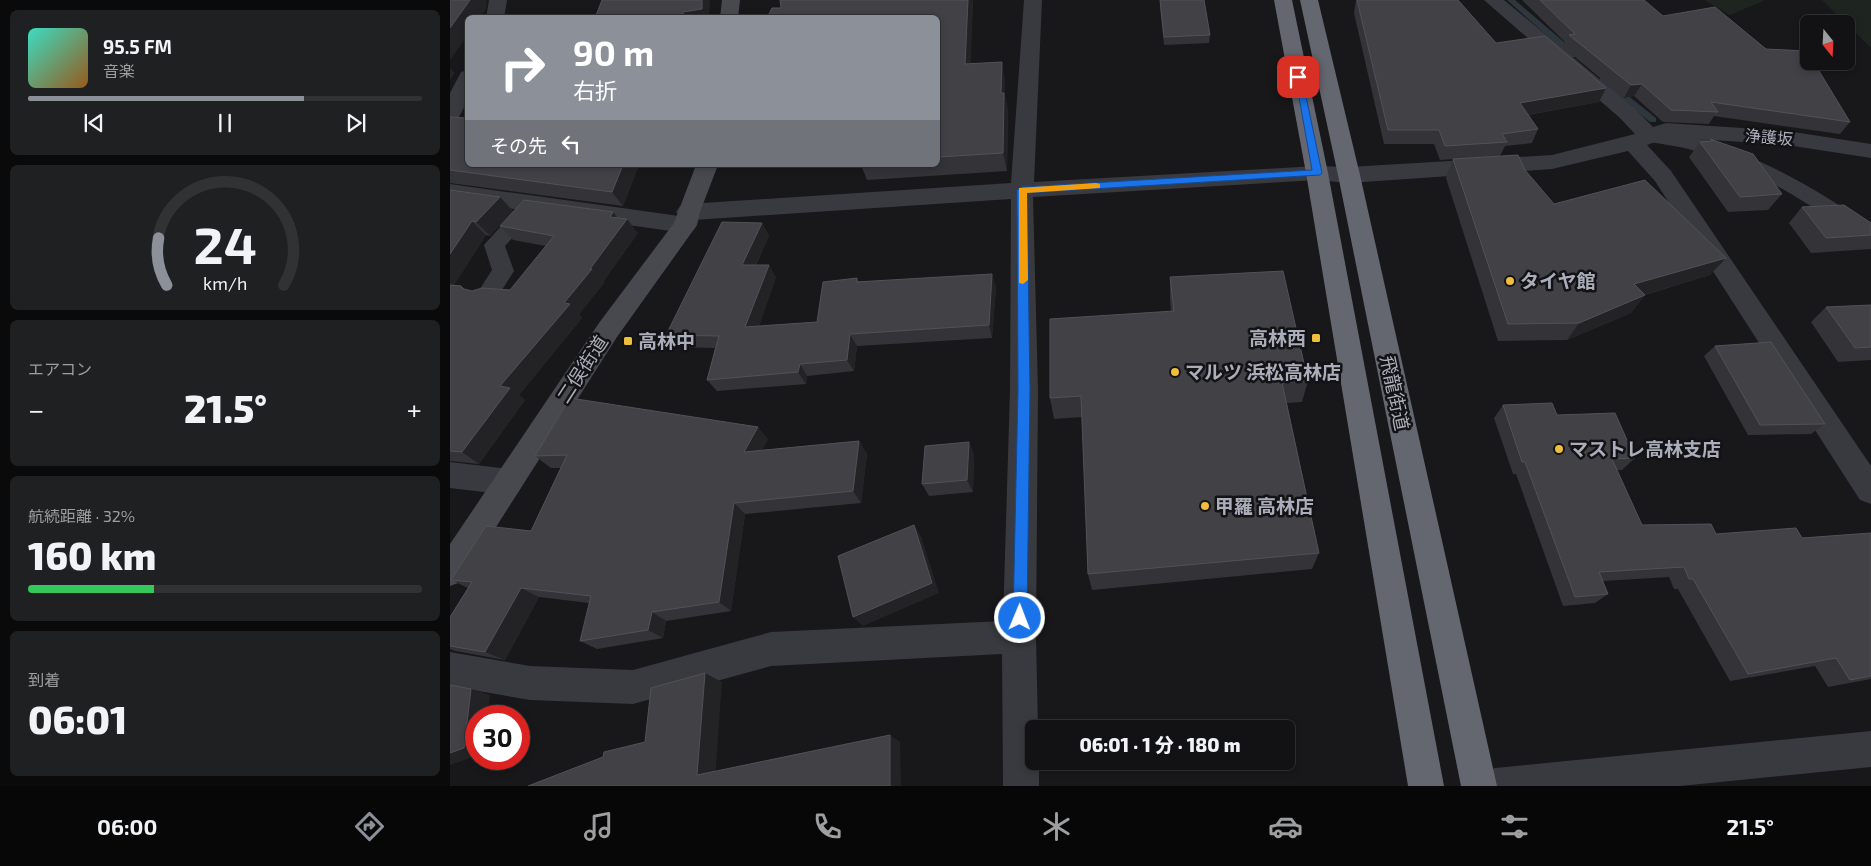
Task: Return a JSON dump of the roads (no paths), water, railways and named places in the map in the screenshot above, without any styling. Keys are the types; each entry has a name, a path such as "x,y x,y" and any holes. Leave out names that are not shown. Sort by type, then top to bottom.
{"highway":[{"name":"飛龍街道","path":"1283,0 1317,173 1426,786"},
{"name":"飛龍街道","path":"1309,0 1349,175 1479,786"}],"street":[{"path":"496,15 498,0"},
{"path":"730,15 731,0"},
{"path":"1021,786 1019,637 1024,390 1022,190 1033,0"},
{"path":"1493,0 1627,113 1649,136 1663,176 1871,491"},
{"path":"450,116 465,83"},
{"name":"浄護坂","path":"450,192 533,204 687,218 1022,190 1317,173 1349,175 1552,162 1649,136 1787,138 1871,151"},
{"name":"二俣街道","path":"450,571 608,330 687,218 706,167"},
{"path":"450,475 509,482"},
{"path":"450,669 530,683 633,687 771,649 1019,637"},
{"path":"1496,786 1871,749"}],"lane":[{"path":"1649,136 1698,146 1762,170 1826,205 1871,237"},
{"path":"487,295 503,271 494,245 533,204"}],"waterway":[{"path":"1511,0 1574,55"},
{"path":"1603,80 1653,120"},
{"path":"1701,139 1721,147"}],"place":[{"name":"タイヤ館","path":"1510,281"},
{"name":"高林西","path":"1316,338"},
{"name":"高林中","path":"628,341"},
{"name":"マルツ 浜松高林店","path":"1175,372"},
{"name":"マストレ高林支店","path":"1559,449"},
{"name":"甲羅 高林店","path":"1205,506"}]}
